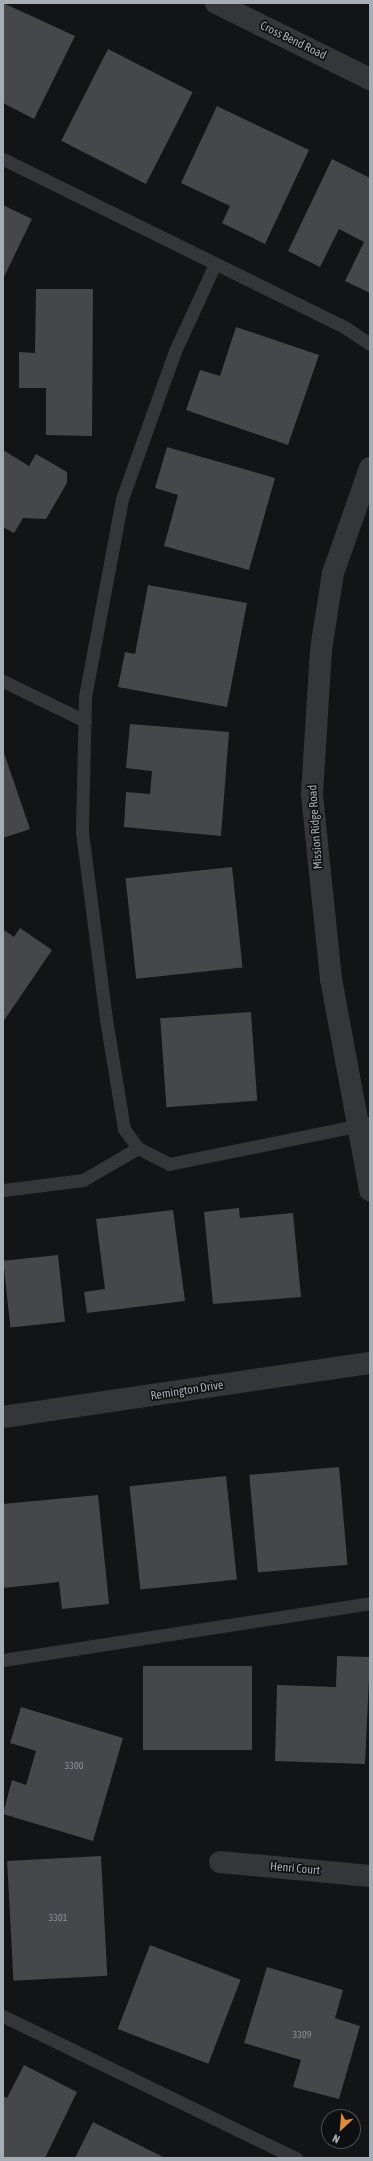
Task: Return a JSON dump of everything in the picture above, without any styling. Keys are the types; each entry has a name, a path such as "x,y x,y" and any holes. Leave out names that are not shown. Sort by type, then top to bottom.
{"street":[{"name":"Cross Bend Road","path":"216,3 370,79"},
{"name":"Mission Ridge Road","path":"370,468 333,573 321,650 312,795 331,979 364,1124 370,1190"},
{"name":"Remington Drive","path":"3,1416 370,1363"},
{"name":"Henri Court","path":"220,1862 370,1876"}],"lane":[{"path":"3,159 346,328 370,344"},
{"path":"215,264 175,350 122,499 85,697 82,832 105,1012 124,1129 138,1148 169,1164 364,1124"},
{"path":"3,681 85,720"},
{"path":"3,1190 83,1180 138,1148"},
{"path":"3,1660 370,1603"},
{"path":"3,2016 296,2158"}],"building":[{"path":"3,3 75,36 34,119 3,103"},
{"path":"108,49 193,92 146,184 61,141"},
{"path":"217,106 309,150 265,244 222,223 230,206 181,183"},
{"path":"332,159 370,178 370,293 345,281 364,242 339,229 320,267 288,251"},
{"path":"3,205 32,219 3,279"},
{"path":"36,289 93,289 92,436 46,435 46,388 19,388 19,352 35,353"},
{"path":"236,327 319,355 288,445 186,410 200,370 220,376"},
{"path":"167,447 275,478 249,570 164,546 178,495 155,488"},
{"path":"3,450 29,466 36,454 67,472 67,483 46,519 23,518 14,533 3,527"},
{"path":"148,585 247,603 227,707 118,687 125,652 135,654"},
{"path":"130,724 229,732 221,836 124,827 126,792 150,794 152,771 126,768"},
{"path":"3,750 30,829 3,838"},
{"path":"232,867 243,967 136,979 126,878"},
{"path":"20,928 52,950 3,1022 3,929 14,937"},
{"path":"251,1012 257,1101 166,1107 160,1018"},
{"path":"239,1208 240,1218 293,1213 301,1297 213,1304 204,1212"},
{"path":"173,1210 185,1301 87,1313 84,1292 105,1289 96,1219"},
{"path":"58,1255 65,1322 10,1327 3,1261"},
{"path":"339,1467 348,1565 258,1572 249,1475"},
{"path":"226,1476 237,1579 140,1590 130,1486"},
{"path":"98,1495 109,1604 62,1609 59,1582 3,1588 3,1504"},
{"path":"337,1656 370,1657 365,1764 275,1761 277,1685 336,1687"},
{"path":"143,1666 252,1666 252,1750 143,1750"},
{"path":"21,1707 123,1738 93,1841 3,1814 12,1780 26,1785 36,1751 10,1743"},
{"path":"101,1856 107,1976 13,1981 7,1861"},
{"path":"150,1945 241,1980 208,2064 118,2029"},
{"path":"267,1967 343,1990 335,2018 360,2026 339,2099 293,2087 301,2060 244,2043"},
{"path":"24,2065 77,2092 45,2158 3,2158 3,2096 7,2098"},
{"path":"93,2122 165,2158 75,2158"}]}
